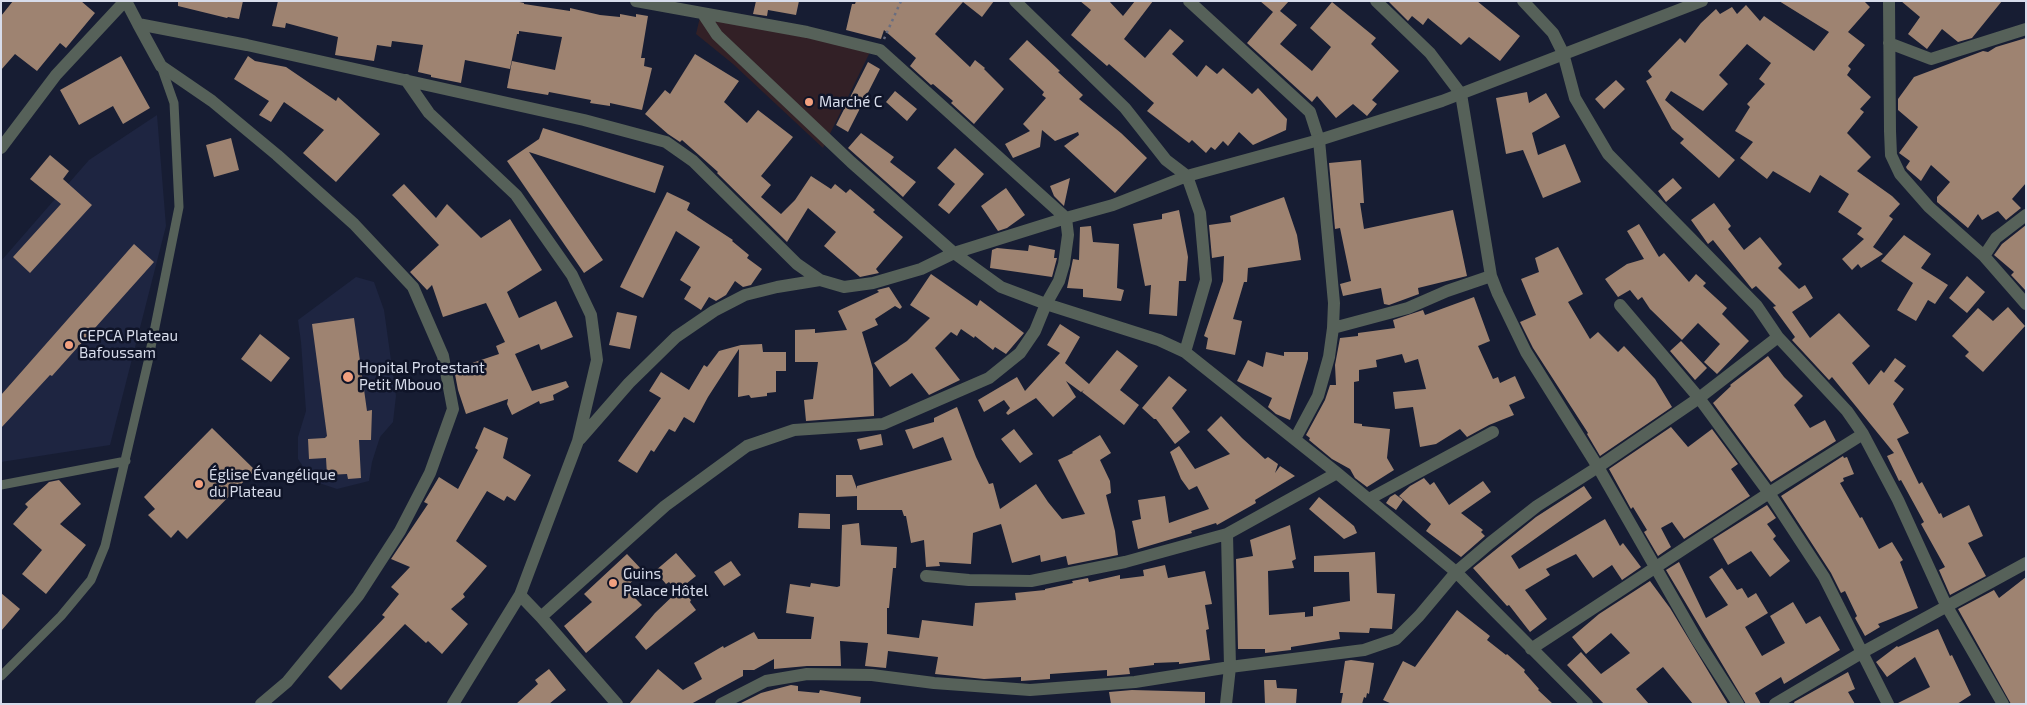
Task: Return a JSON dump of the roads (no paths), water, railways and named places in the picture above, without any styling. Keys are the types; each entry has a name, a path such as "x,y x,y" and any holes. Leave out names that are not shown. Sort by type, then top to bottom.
{"street":[{"path":"1,148 56,75 126,1 161,66 212,101 276,155 354,224 413,287 443,356 453,409 426,481 400,531 358,596 287,682 262,704"},
{"path":"541,617 664,506 747,446 794,430 883,424 988,378 1020,354 1035,331 1046,304 1059,281 1064,264 1068,235 1066,218 880,50 807,32 636,1"},
{"path":"1015,1 1125,108 1166,160 1187,176 1200,213 1206,280 1185,352"},
{"path":"1190,1 1310,112 1319,140 1334,303 1333,328 1329,357 1318,396 1295,439"},
{"path":"1376,1 1430,53 1461,94 1492,276 1526,352 1598,467 1697,640 1738,704"},
{"path":"1523,1 1552,33 1563,53 1575,98 1608,154 1757,306 1778,337 1847,411 1863,434 1898,500 1946,605 2002,704"},
{"path":"138,24 206,36 406,80 584,120 666,142 693,161 766,235 798,264 820,280 844,287 873,283 921,268 954,253 1113,205 1187,176 1319,140 1461,94 1563,53 1702,1"},
{"path":"1890,1 1891,155 1900,174 1929,207 1984,256 2026,304"},
{"path":"703,14 717,35 760,77 851,162 954,253 1001,287 1046,304 1159,340 1185,352 1338,473 1456,572 1587,704"},
{"path":"1890,43 1931,59 2026,29"},
{"path":"406,80 429,113 516,195 572,275 591,315 597,360 578,441 520,595 453,704"},
{"path":"1984,256 1996,238 2026,215"},
{"path":"1333,328 1408,308 1447,291 1492,276"},
{"path":"578,441 629,384 676,337 714,311 745,295 777,287 820,280"},
{"path":"1620,306 1699,398 1769,493 1824,577 1888,704"},
{"path":"728,702 766,682 807,674 872,675 934,683 1030,690 1135,682 1230,667 1364,650 1396,640 1456,572 1537,506 1699,398 1778,337"},
{"path":"1369,499 1493,432"},
{"path":"1531,649 1656,566 1863,434"},
{"path":"926,576 977,580 1031,581 1125,562 1227,534 1338,473"},
{"path":"1226,704 1230,667 1227,534"},
{"path":"1776,704 1946,605 2026,563"},
{"path":"520,595 617,704"}],"lane":[{"path":"1,676 61,616 90,580 105,546 126,461 180,207 174,103 161,66"},
{"path":"1,485 126,461"}],"place":[{"name":"Marché C","path":"809,102"},
{"name":"CEPCA Plateau Bafoussam","path":"69,345"},
{"name":"Hopital Protestant Petit Mbouo","path":"348,377"},
{"name":"Église Évangélique du Plateau","path":"199,484"},
{"name":"Guins Palace Hôtel","path":"613,583"}]}
